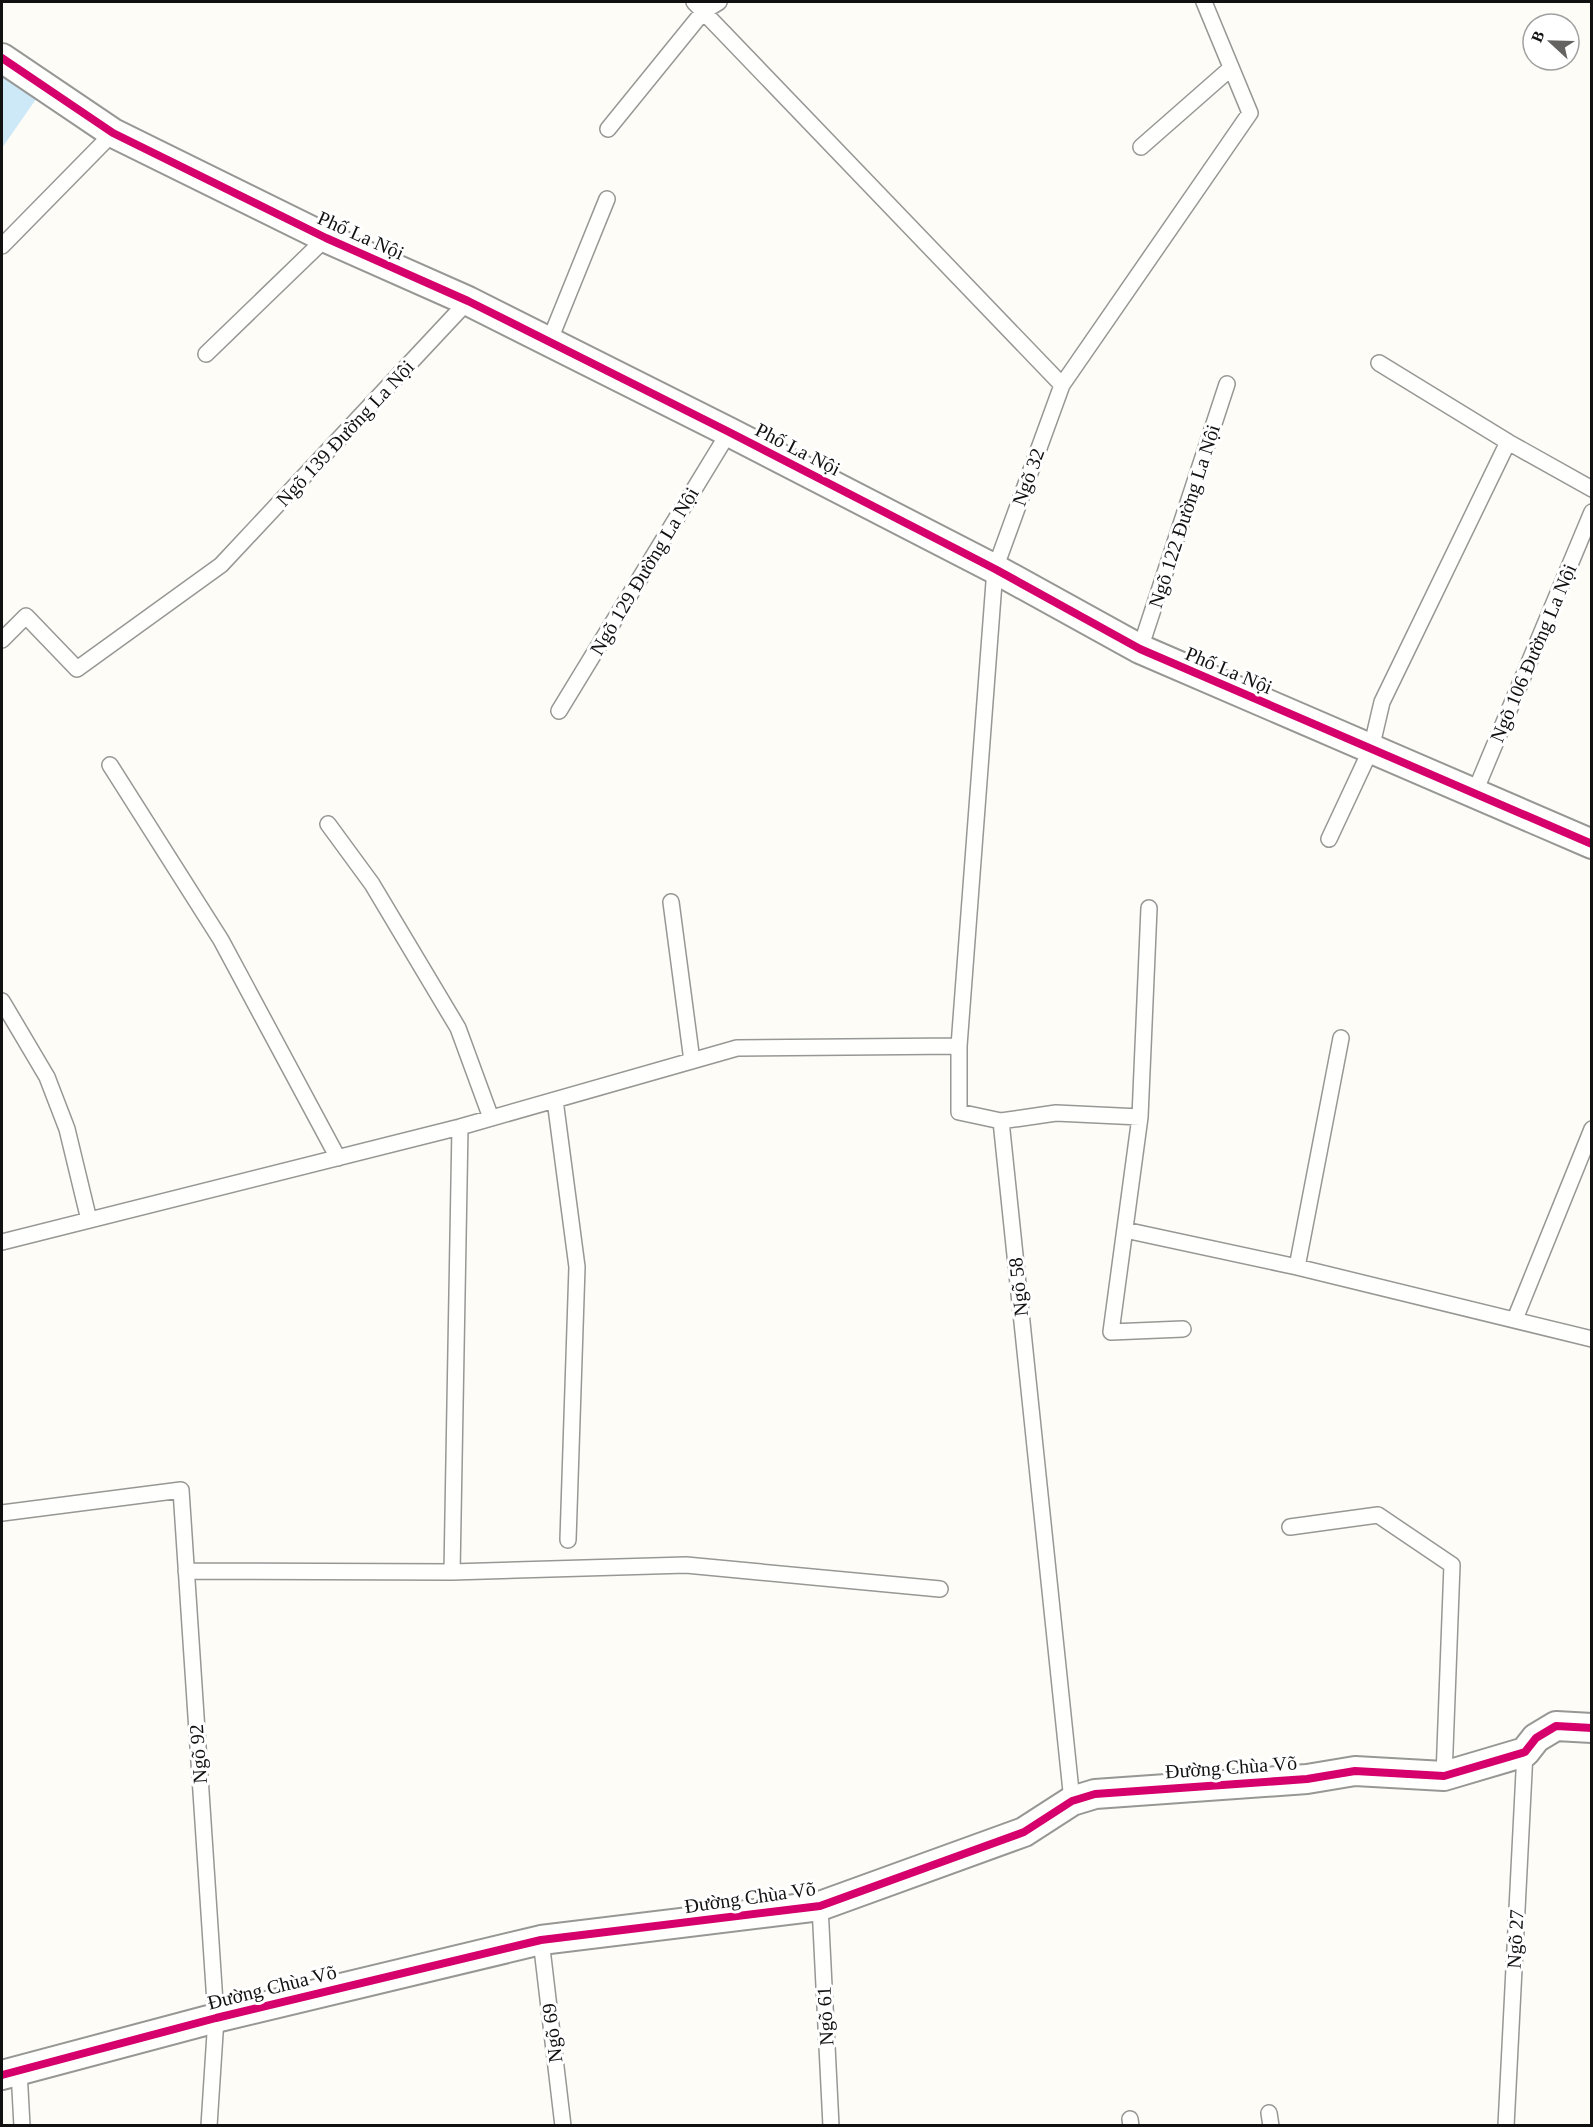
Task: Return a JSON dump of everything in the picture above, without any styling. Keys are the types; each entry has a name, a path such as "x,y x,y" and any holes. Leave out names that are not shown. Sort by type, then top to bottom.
{"street":[{"name":"Phố La Nội","path":"2,58 113,133 326,238 468,301 729,432 995,569 1140,649 1592,844"},
{"name":"Đường Chùa Võ","path":"10,2073 216,2018 541,1940 820,1905 1024,1833 1072,1801 1095,1794 1307,1779 1355,1771 1444,1776 1525,1752 1536,1738 1556,1726 1592,1728"}],"lane":[{"path":"608,129 698,7 720,2"},
{"path":"1141,147 1231,68 1204,2"},
{"path":"698,7 1062,385"},
{"name":"Ngõ 32","path":"1001,1120 959,1112 959,1046 995,569 1062,385 1250,113 1231,68"},
{"path":"2,246 113,133"},
{"path":"549,342 607,199"},
{"path":"206,354 326,238"},
{"name":"Ngõ 139 Đường La Nội","path":"2,640 26,616 77,669 221,565 468,301"},
{"path":"1379,363 1508,442 1592,489"},
{"name":"Ngõ 122 Đường La Nội","path":"1140,649 1227,384"},
{"name":"Ngõ 129 Đường La Nội","path":"559,711 729,432"},
{"path":"1329,839 1371,749 1382,702 1508,442"},
{"name":"Ngõ 106 Đường La Nội","path":"1474,794 1592,512"},
{"path":"110,765 221,940 338,1158"},
{"path":"328,824 372,884 458,1028 491,1118"},
{"path":"671,902 692,1061"},
{"path":"1149,908 1140,1117 1110,1332 1183,1329"},
{"path":"2,1001 47,1077 67,1129 89,1220"},
{"path":"1297,1267 1341,1038"},
{"path":"2,1242 460,1127 737,1048 959,1046"},
{"path":"555,1100 577,1268 568,1540"},
{"path":"1001,1120 1056,1113 1140,1117"},
{"name":"Ngõ 58","path":"1001,1120 1072,1801"},
{"path":"452,1572 460,1127"},
{"path":"1515,1319 1592,1129"},
{"path":"1125,1230 1297,1267 1592,1339"},
{"name":"Ngõ 92","path":"2,1514 181,1490 216,2018 209,2126"},
{"path":"1290,1527 1378,1515 1452,1565 1444,1776"},
{"path":"186,1571 452,1572 686,1565 940,1589"},
{"name":"Ngõ 27","path":"1506,2126 1525,1752"},
{"name":"Ngõ 61","path":"820,1905 831,2126"},
{"name":"Ngõ 69","path":"541,1940 563,2126"},
{"path":"10,2073 22,2126"}],"water":[{"path":"2,61 43,89 2,148"}],"cycle path":[{"path":"2,58 113,133 326,238 468,301 729,432 995,569 1140,649 1592,844"},
{"path":"2,2075 216,2018 541,1940 820,1906 1024,1832 1072,1801 1095,1794 1307,1779 1355,1771 1444,1776 1525,1752 1536,1738 1556,1726 1592,1728"}]}
